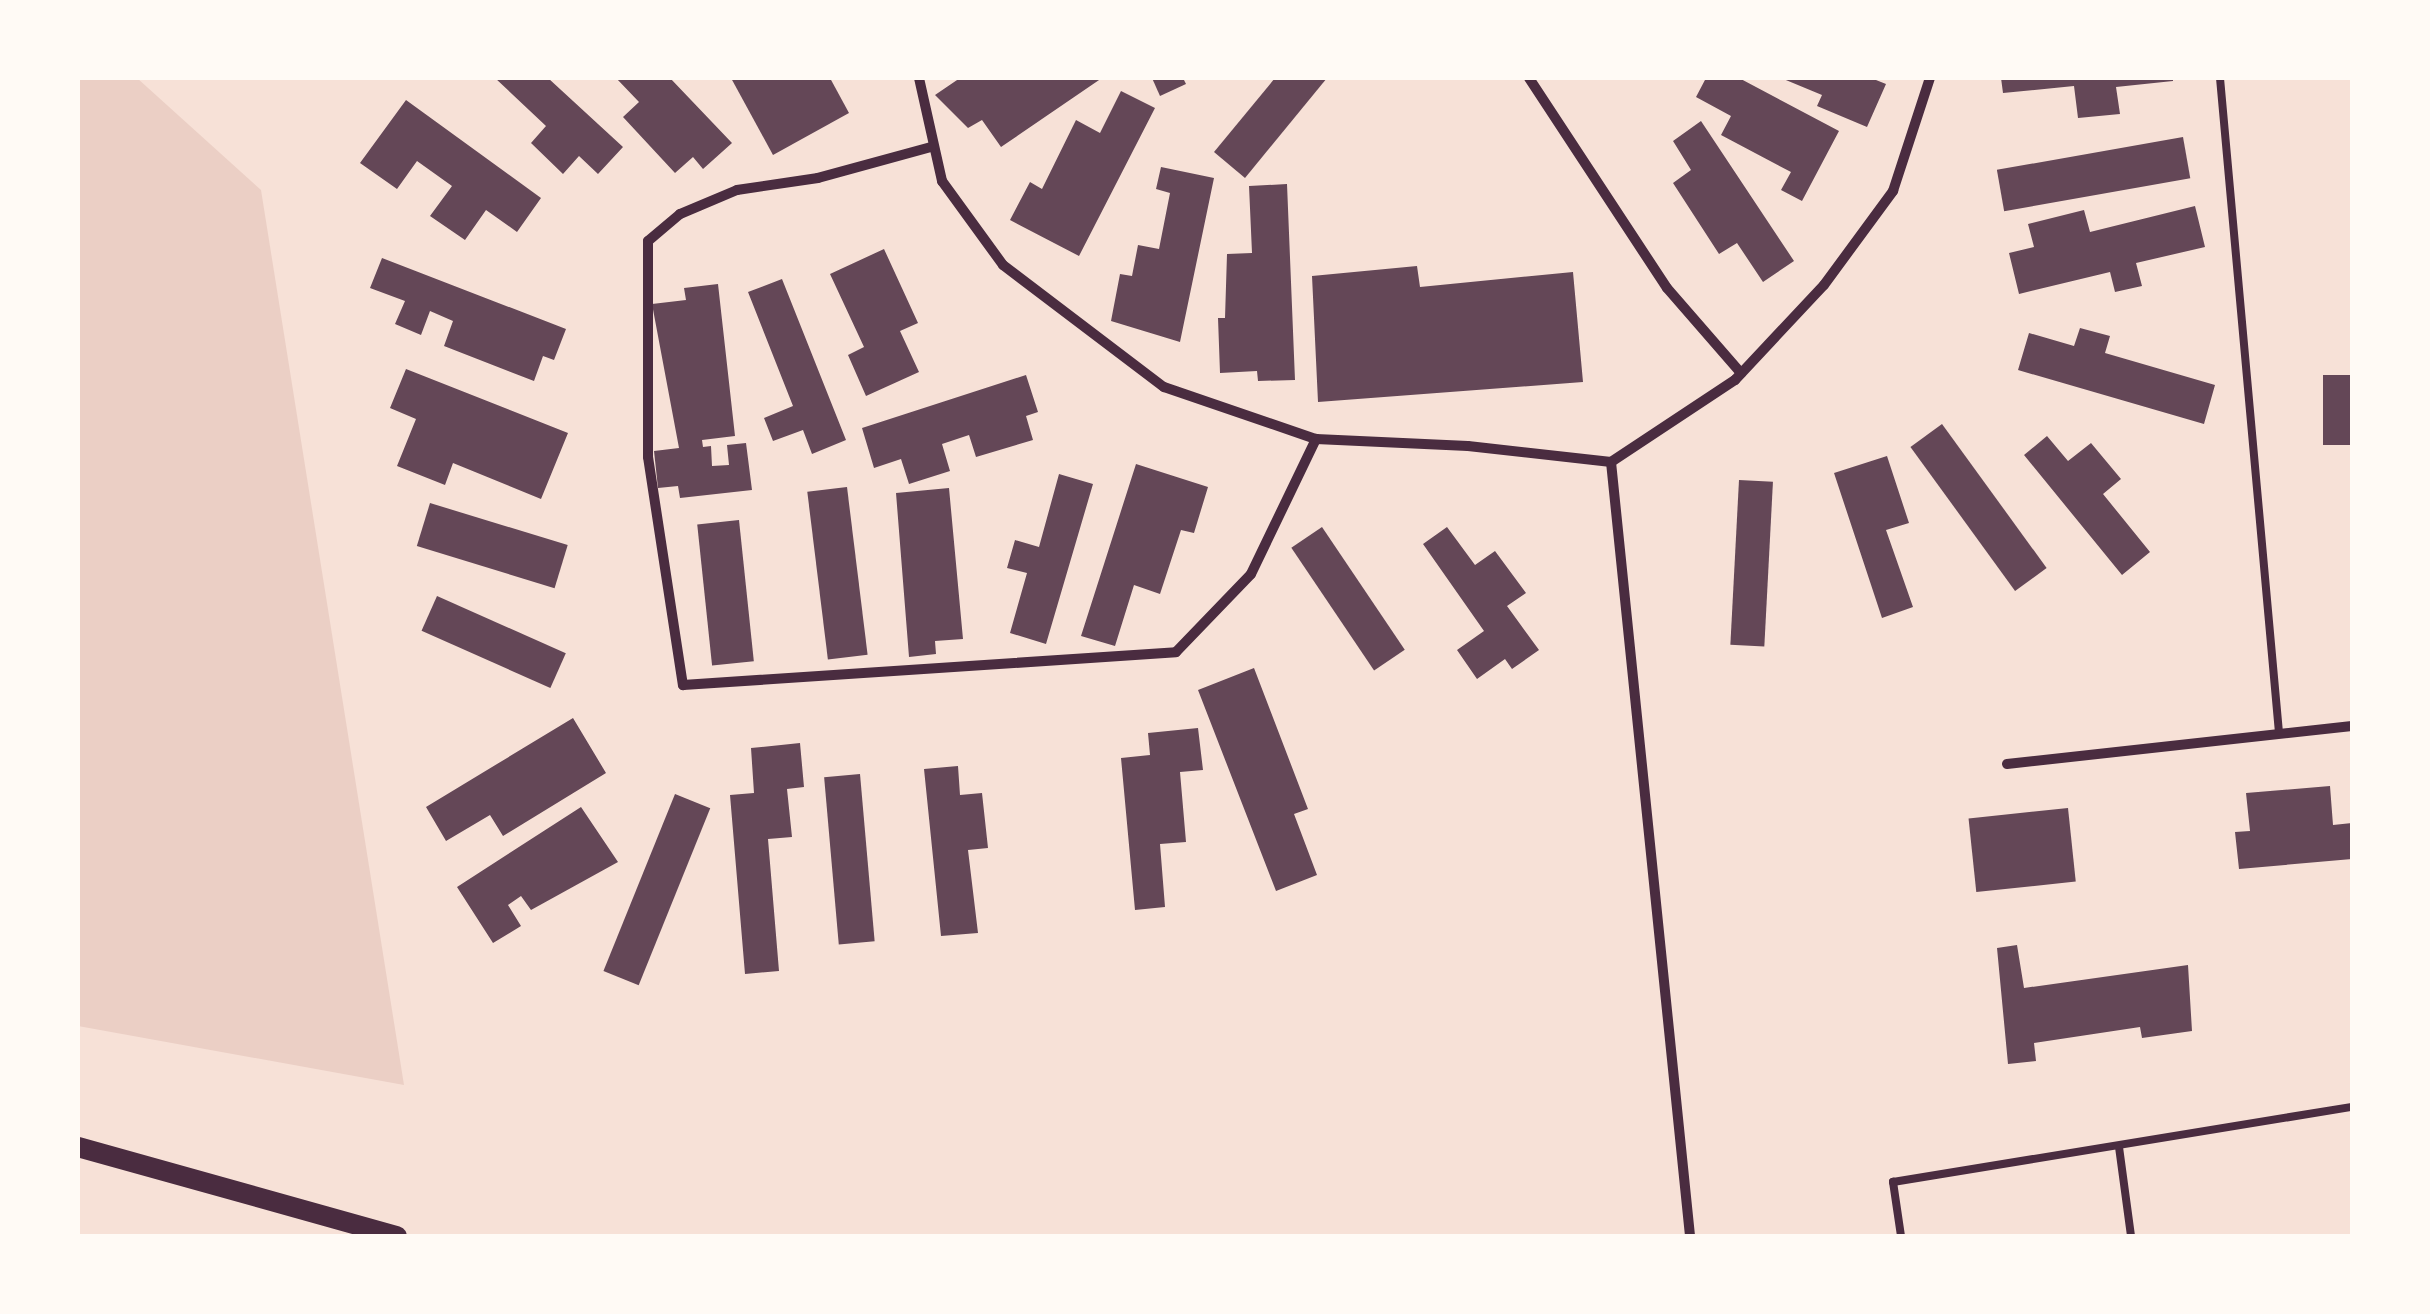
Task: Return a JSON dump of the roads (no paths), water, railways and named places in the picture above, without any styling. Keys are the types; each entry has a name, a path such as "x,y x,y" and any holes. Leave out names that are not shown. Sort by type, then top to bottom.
{"main road":[{"path":"78,1147 397,1236"}],"street":[{"path":"919,78 931,147 942,182 1004,265 1164,387 1316,439 1468,446 1611,462 1741,373 1824,285 1893,191 1930,78"},
{"path":"1529,78 1668,288 1741,373"},
{"path":"931,147 818,178 737,190 680,214 648,241 648,456 683,686 1176,652 1251,574 1316,439"},
{"path":"1611,462 1690,1236"},
{"path":"2007,764 2352,726"}],"lane":[{"path":"2220,78 2279,733"},
{"path":"1902,1236 1893,1182 2352,1107"},
{"path":"2118,1147 2131,1236"}]}
